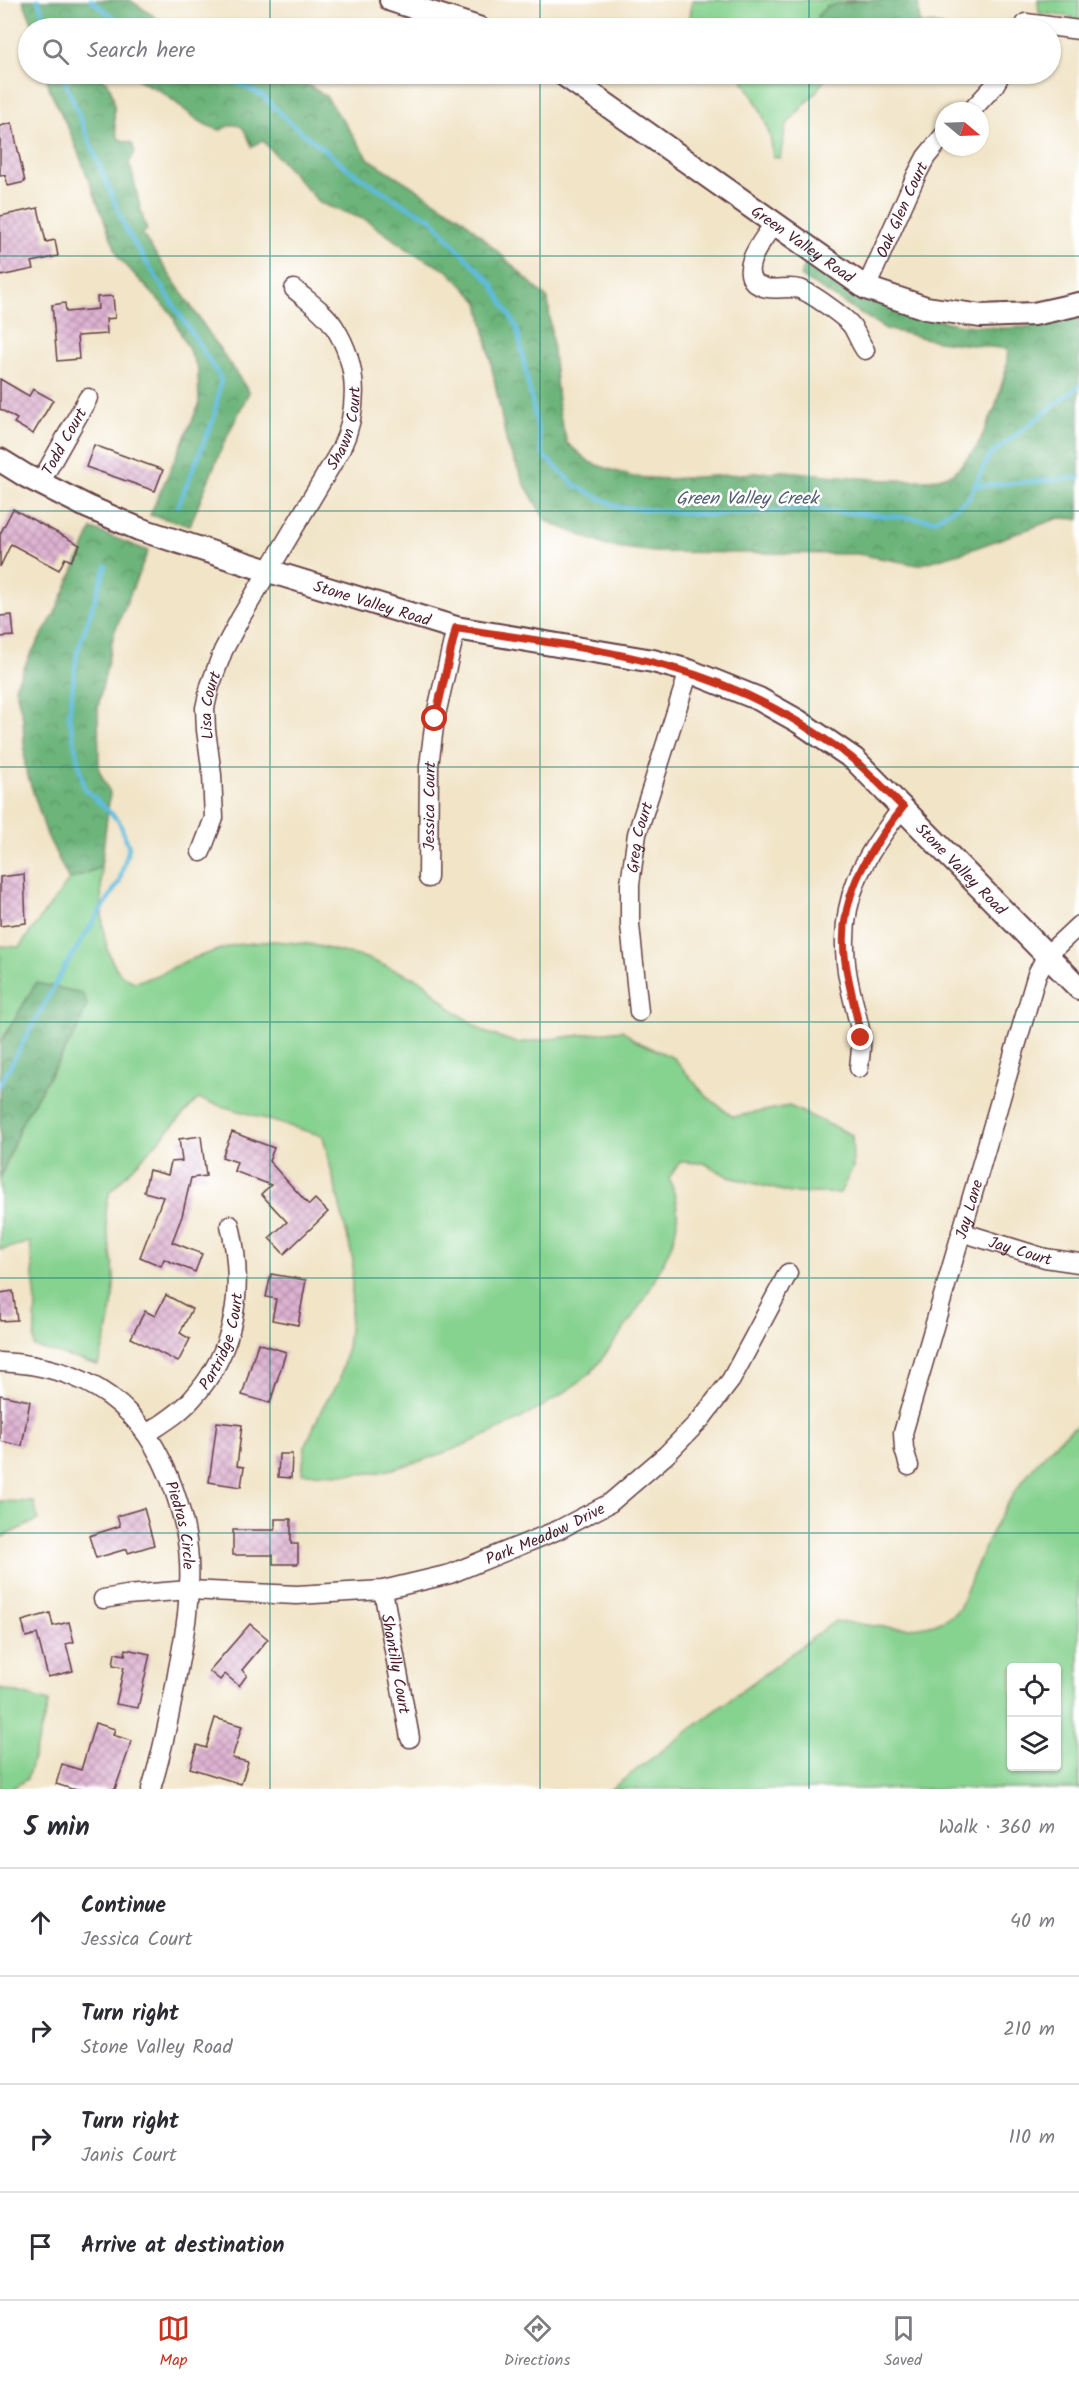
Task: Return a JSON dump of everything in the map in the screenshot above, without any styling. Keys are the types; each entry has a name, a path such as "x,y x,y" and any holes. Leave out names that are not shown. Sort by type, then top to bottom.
{"street":[{"path":"392,0 447,18"},
{"path":"1061,28 1079,30"},
{"name":"Green Valley Road","path":"577,84 866,288 926,308 981,316 1034,314 1079,304"},
{"path":"979,102 995,84"},
{"name":"Oak Glen Court","path":"866,288 916,176 935,146"},
{"path":"775,223 753,256 749,270 750,278 756,285 766,288 791,288 809,294 850,324 865,350"},
{"name":"Shawn Court","path":"269,571 341,449 350,429 354,410 352,375 348,357 335,327 294,290"},
{"name":"Todd Court","path":"40,483 88,398"},
{"name":"Stone Valley Road","path":"0,459 40,483 139,529 269,571 456,628 618,654 689,671 759,699 798,721 854,759 1079,988"},
{"name":"Lisa Court","path":"201,852 214,818 205,708 210,686 223,651 269,571"},
{"name":"Jessica Court","path":"428,878 429,766 435,719 456,628"},
{"name":"Greg Court","path":"639,1012 630,925 630,884 637,834 689,671"},
{"path":"859,1068 861,1038 846,964 845,936 848,906 856,879 868,854 903,807"},
{"path":"1047,955 1079,925"},
{"name":"Jay Lane","path":"909,1466 904,1449 903,1433 1037,974 1047,955"},
{"name":"Partridge Court","path":"148,1433 191,1400 214,1371 229,1339 237,1300 237,1264 230,1225"},
{"name":"Jay Court","path":"961,1232 1045,1258 1079,1263"},
{"name":"Park Meadow Drive","path":"103,1599 189,1590 297,1595 383,1590 461,1569 558,1530 610,1503 666,1455 700,1419 732,1380 788,1273"},
{"name":"Piedras Circle","path":"0,1362 26,1363 77,1377 118,1400 148,1433 170,1479 186,1532 189,1590 187,1620 169,1722 151,1789"},
{"name":"Shantilly Court","path":"383,1590 410,1738"}],"green space":[{"path":"23,0 130,0 157,18 30,18"},
{"path":"692,0 862,0 846,2 818,15 818,18 690,18"},
{"path":"862,0 918,0 919,18 818,18 827,6"},
{"path":"1038,0 1079,0 1079,24 1071,23 1072,17 1039,13"},
{"path":"48,84 108,84 112,93 117,135 119,139 132,143 135,152 129,163 147,230 142,234 249,392 223,445 190,525 150,515 199,405 198,369 171,313 119,258 71,134"},
{"path":"146,84 306,84 326,96 369,159 462,218 548,299 559,412 567,443 591,463 633,477 668,479 784,471 884,480 932,480 954,473 977,447 995,408 1006,370 1008,349 937,341 886,329 800,276 810,255 860,292 906,314 963,325 1003,328 1025,327 1079,315 1079,519 1059,518 967,551 918,565 858,554 654,552 607,546 546,521 524,483 507,444 479,302 448,271 413,253 366,220 320,203 262,140 252,147 245,131 238,125 228,126 221,130 204,124"},
{"path":"745,84 821,84 786,125 780,158 773,157 766,123"},
{"path":"92,529 148,551 114,633 98,707 99,770 110,793 101,867 69,880 47,835 25,767 23,718 15,687 30,655 54,615"},
{"path":"101,867 103,924 109,953 114,965 122,975 135,982 158,975 188,960 234,945 273,941 309,944 366,958 424,982 448,1006 484,1032 517,1043 622,1030 636,1041 674,1058 705,1095 733,1117 789,1106 852,1135 853,1167 840,1193 791,1193 729,1177 704,1163 680,1162 669,1178 677,1207 677,1219 667,1255 638,1309 589,1374 543,1406 517,1420 490,1434 433,1457 380,1472 302,1473 305,1447 323,1406 339,1382 347,1348 351,1309 353,1260 323,1136 198,1099 110,1192 106,1224 114,1290 98,1365 34,1347 36,1303 30,1242 0,1250 0,1179 23,1120 79,1027 82,993 36,983 0,1044 0,946 19,947 69,880"},
{"path":"36,983 82,993 87,1004 79,1027 23,1120 0,1179 0,1044"},
{"path":"1079,1425 1079,1789 611,1789 835,1621 883,1627 916,1627 932,1625 946,1619 959,1609 1004,1509 1029,1472 1060,1438"},
{"path":"0,1501 34,1502 38,1520 0,1538"},
{"path":"0,1688 49,1702 27,1779 11,1789 0,1789"}],"building":[{"path":"12,123 25,182 8,186 5,175 0,176 0,126"},
{"path":"38,208 46,242 55,240 58,256 32,262 34,269 0,276 0,216"},
{"path":"113,296 115,318 106,319 107,334 77,336 79,359 57,361 52,305 65,303 66,312 98,309 97,297"},
{"path":"0,379 29,396 33,389 53,400 33,434 14,423 17,419 0,409"},
{"path":"94,445 163,470 155,491 86,467"},
{"path":"13,509 80,545 71,561 65,558 59,570 11,544 0,567 0,534"},
{"path":"12,615 14,636 0,637 0,616"},
{"path":"24,874 26,923 0,926 0,877"},
{"path":"232,1132 274,1148 269,1161 309,1205 315,1199 328,1212 284,1254 269,1238 287,1222 261,1194 271,1185 234,1171 237,1162 222,1157"},
{"path":"201,1136 206,1176 191,1178 182,1216 172,1242 202,1254 195,1272 164,1259 161,1266 140,1257 163,1197 144,1192 149,1170 168,1175 171,1162 182,1161 179,1139"},
{"path":"271,1274 306,1280 298,1325 272,1320 276,1299 266,1297"},
{"path":"13,1291 17,1320 0,1321 0,1293"},
{"path":"166,1295 192,1309 180,1333 190,1339 178,1362 131,1338 145,1311 155,1316"},
{"path":"258,1343 286,1352 270,1403 242,1395"},
{"path":"0,1395 30,1401 22,1446 0,1441"},
{"path":"217,1422 242,1425 237,1466 244,1467 241,1487 209,1482"},
{"path":"279,1454 292,1454 291,1478 278,1477"},
{"path":"144,1508 154,1545 128,1553 127,1549 96,1558 89,1536 120,1526 117,1516"},
{"path":"275,1519 291,1519 291,1544 298,1544 298,1564 273,1564 273,1555 233,1555 233,1530 275,1530"},
{"path":"50,1613 53,1626 69,1622 74,1642 66,1644 73,1671 48,1677 37,1634 26,1637 22,1621"},
{"path":"250,1624 268,1639 242,1670 247,1675 239,1686 225,1674 220,1680 209,1671"},
{"path":"126,1649 150,1654 138,1708 116,1704 124,1667 113,1665 115,1653 125,1655"},
{"path":"215,1718 242,1726 232,1758 248,1762 241,1784 190,1768 197,1745 206,1748"},
{"path":"95,1723 115,1729 113,1735 132,1741 115,1789 72,1789 56,1784 62,1764 81,1770"}],"waterway":[{"path":"38,0 44,18"},
{"name":"Green Valley Creek","path":"91,0 114,18"},
{"path":"66,84 126,230 221,379 214,418 178,506"},
{"name":"Green Valley Creek","path":"240,84 263,96 288,121 351,171 404,205 431,218 491,282 517,328 543,455 576,486 618,507 710,515 804,509 935,520 968,499 990,455 1079,386"},
{"path":"975,486 1079,478"},
{"path":"0,1085 64,968 119,882 129,847 119,821 84,788 69,716 77,653 106,566"}],"route":[{"path":"435,719 456,628 618,654 689,671 759,699 798,721 854,759 903,807 868,854 856,879 848,906 845,936 846,964 861,1038"}]}
